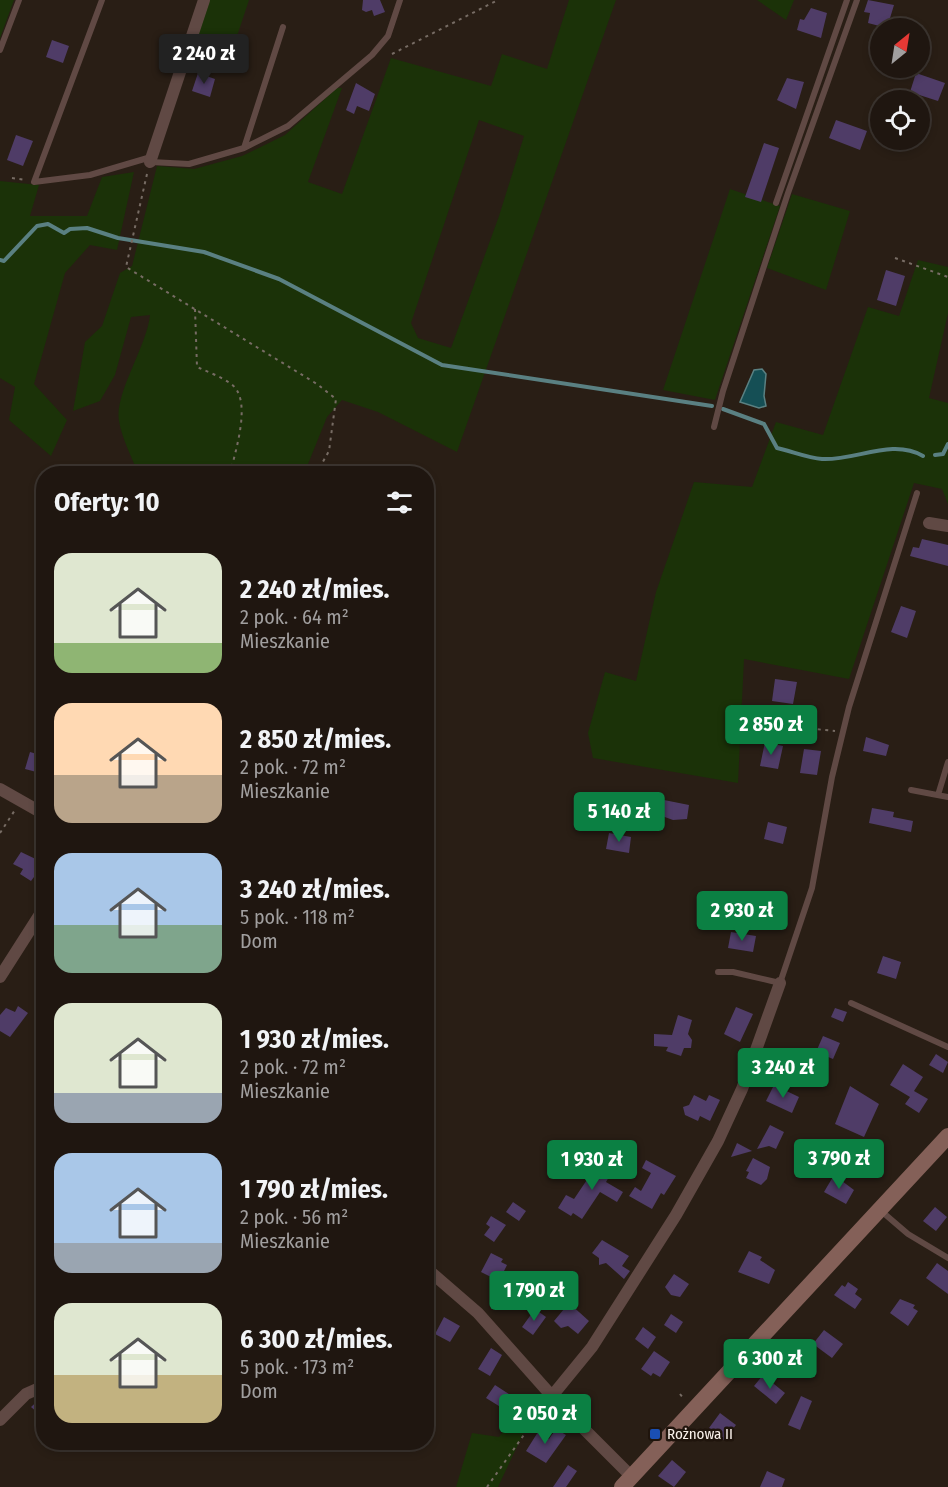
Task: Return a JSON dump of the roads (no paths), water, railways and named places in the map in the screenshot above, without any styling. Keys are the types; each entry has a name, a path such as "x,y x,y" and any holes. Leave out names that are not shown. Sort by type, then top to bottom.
{"main road":[{"path":"627,1482 948,1136"}],"street":[{"path":"151,160 204,0"},
{"path":"929,523 948,526"},
{"path":"0,789 36,809"},
{"path":"0,977 36,921"},
{"path":"552,1396 592,1347 676,1215 718,1141 742,1089 780,983"},
{"path":"434,1275 478,1313 627,1482"},
{"path":"0,1420 26,1394 36,1390"}],"lane":[{"path":"0,50 19,0"},
{"path":"102,0 34,182 90,175 151,160 189,164 244,148 288,126 372,55 388,36 400,0"},
{"path":"776,203 847,0"},
{"path":"714,427 723,391 781,215 857,0"},
{"path":"244,148 283,27"},
{"path":"718,972 733,972 780,983 812,888 843,732 917,493"},
{"path":"938,795 948,762"},
{"path":"911,790 948,797"},
{"path":"851,1003 948,1047"},
{"path":"880,1210 908,1234 948,1258"}],"water":[{"path":"762,369 766,374 764,396 766,406 759,408 740,402 754,370"}],"waterway":[{"path":"0,260 4,261 37,226 48,224 64,233 70,229 87,228 118,238 204,252 279,279 442,365 712,406"},
{"path":"723,409 764,424 777,448 811,457 835,459 899,449 923,456"},
{"path":"935,455 943,454 948,444"}],"place":[{"name":"Rożnowa II","path":"655,1434"}]}
